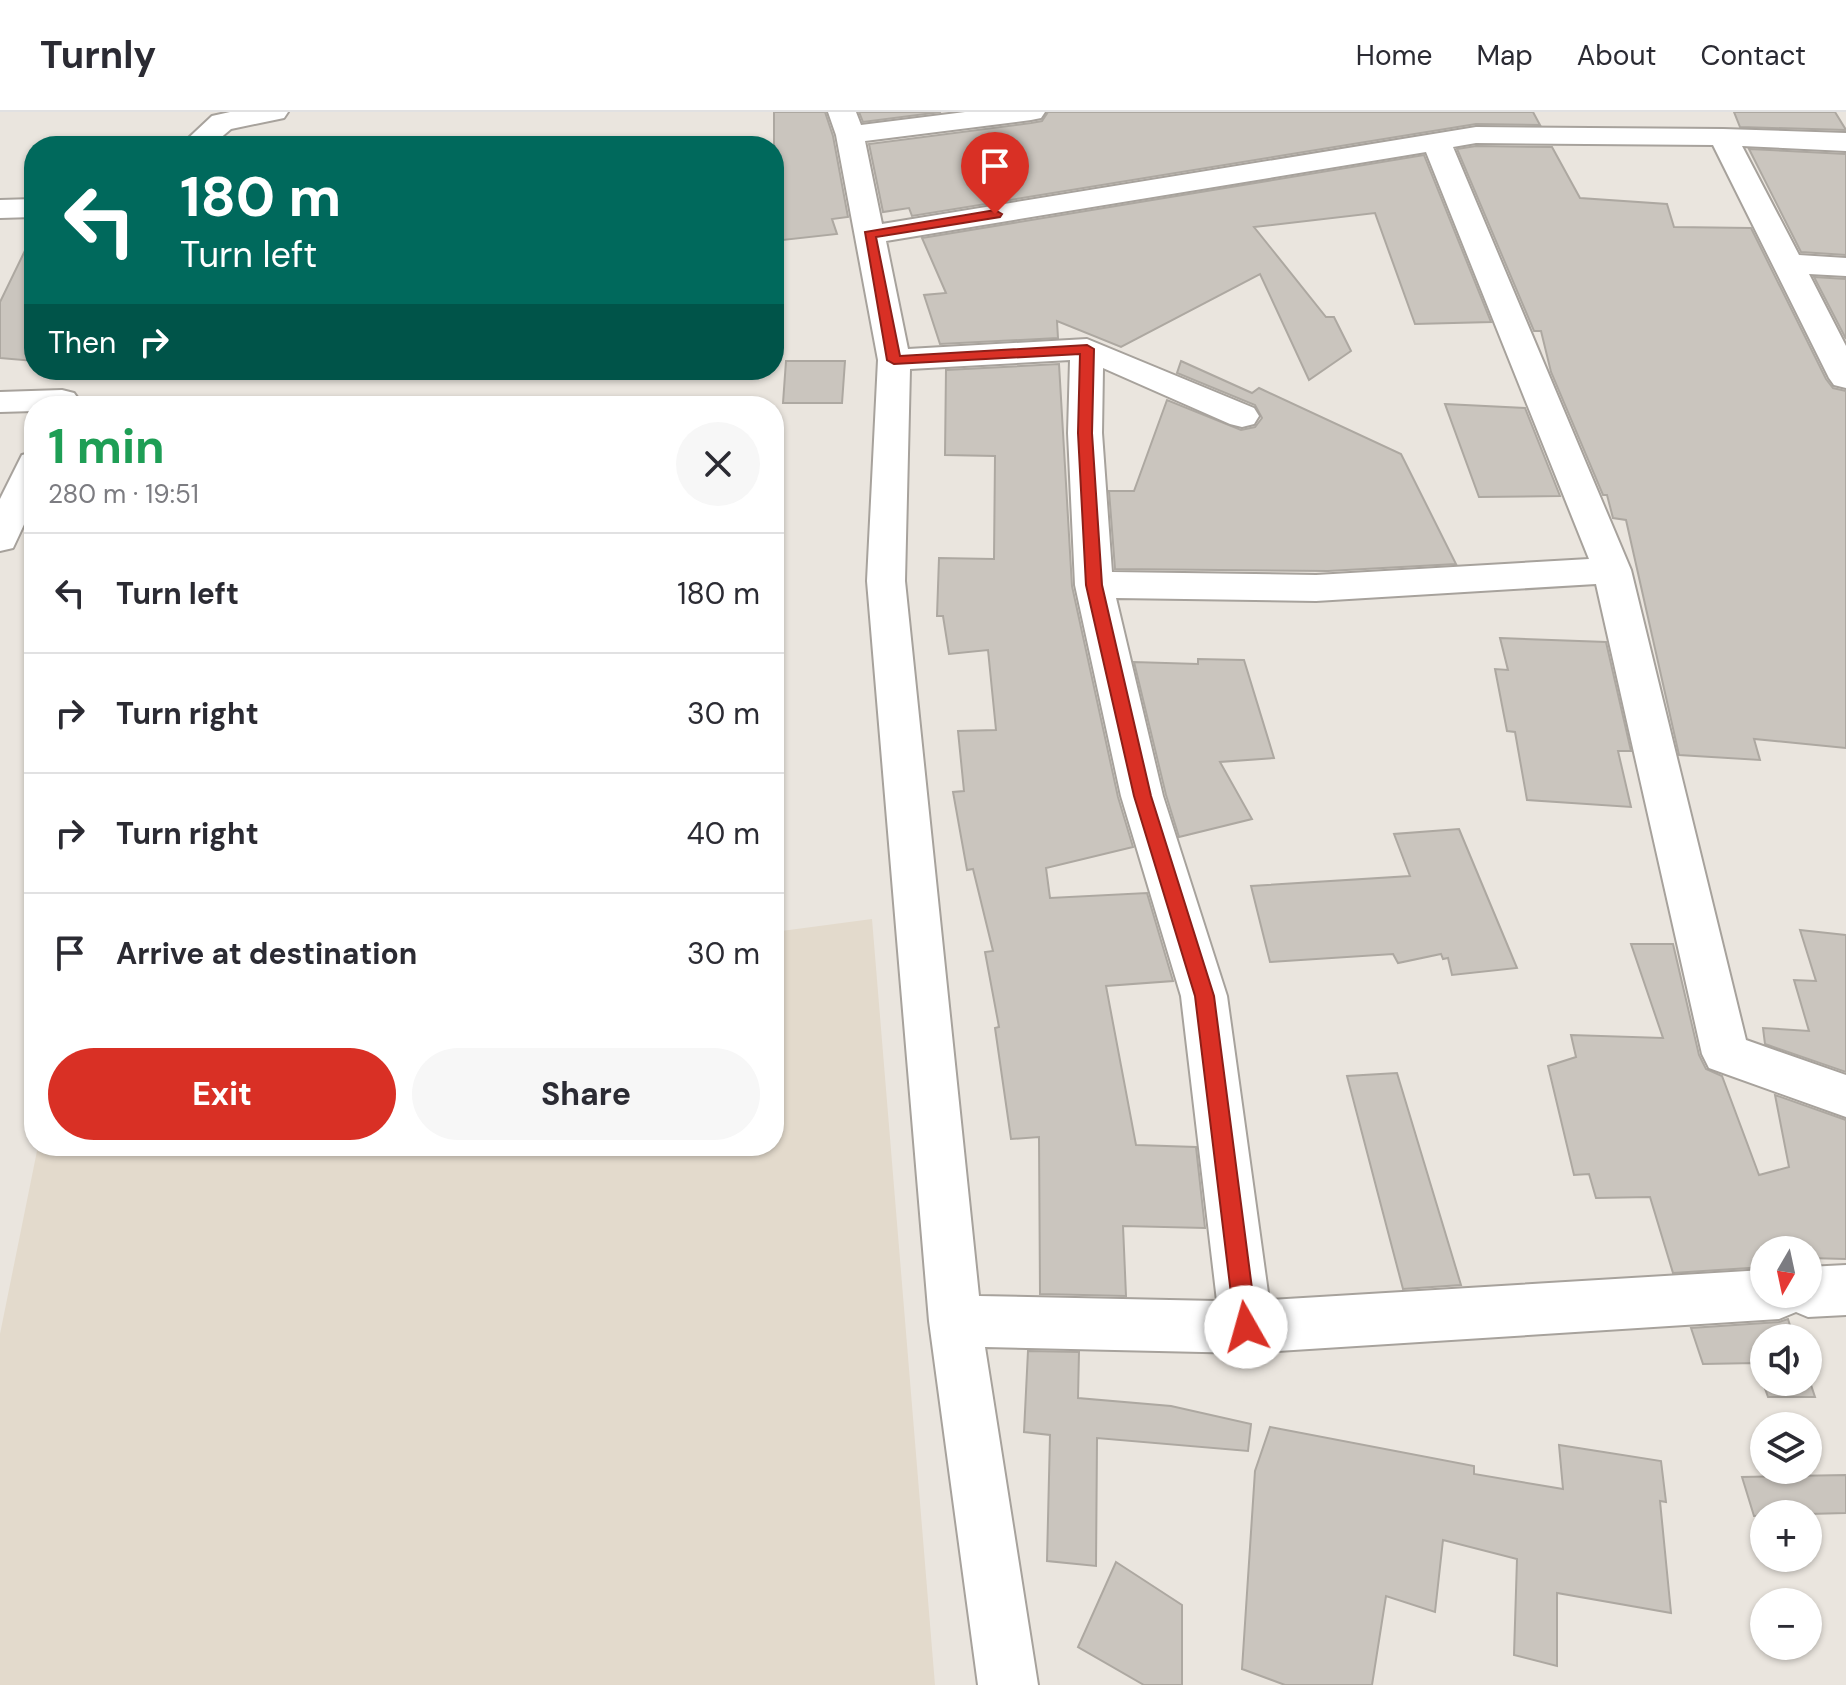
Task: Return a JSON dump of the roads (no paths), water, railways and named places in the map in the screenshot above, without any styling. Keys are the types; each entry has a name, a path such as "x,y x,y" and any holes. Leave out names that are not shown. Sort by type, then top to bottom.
{"street":[{"path":"200,136 212,117 274,112"},
{"path":"1008,1685 955,1321 886,581 894,360 846,124 1031,112"},
{"path":"869,235 1436,141 1489,123 1846,142"},
{"path":"1723,137 1846,378"},
{"path":"1436,141 1612,570 1726,1054 1846,1096"},
{"path":"0,209 24,208"},
{"path":"1788,264 1846,267"},
{"path":"894,360 1087,349 1242,416"},
{"path":"1087,349 1085,433 1094,585 1142,796 1204,996 1246,1327"},
{"path":"40,396 66,392"},
{"path":"0,402 24,398"},
{"path":"0,539 24,485"},
{"path":"1094,585 1316,588 1612,570"},
{"path":"1822,1291 1846,1290"},
{"path":"955,1321 1246,1327 1750,1296"}]}
